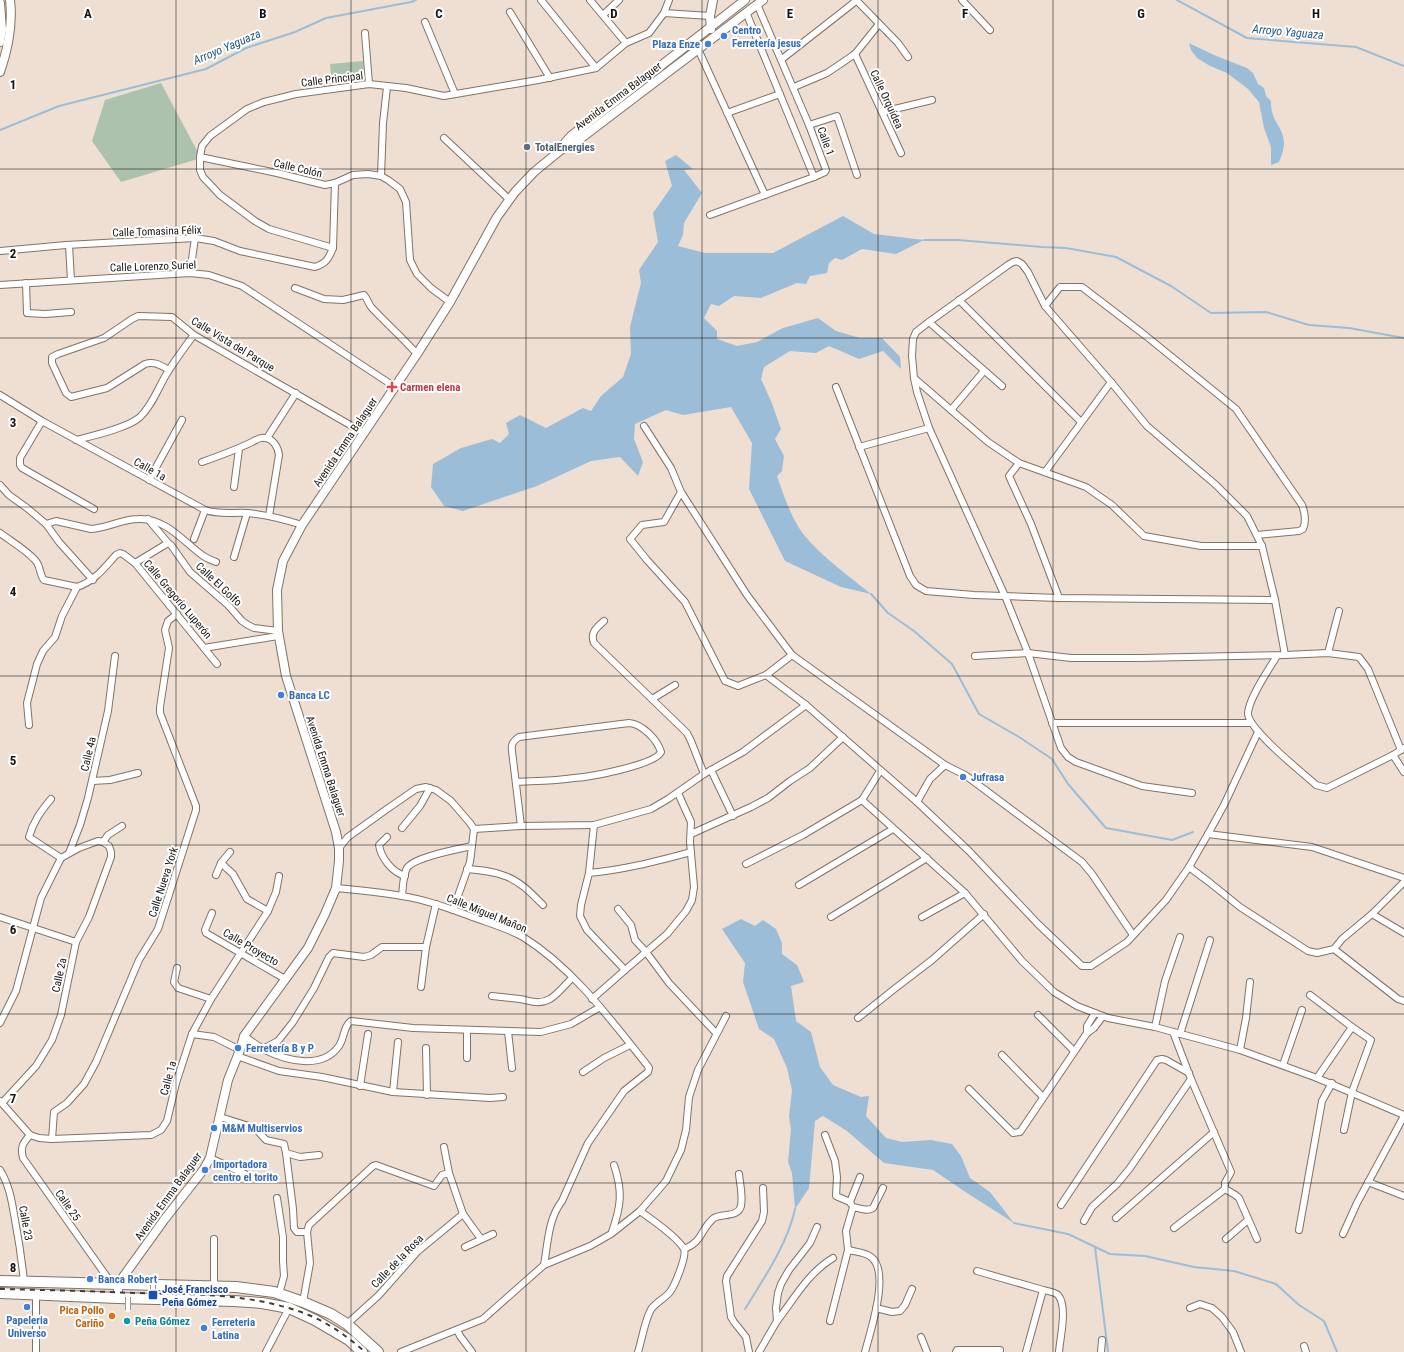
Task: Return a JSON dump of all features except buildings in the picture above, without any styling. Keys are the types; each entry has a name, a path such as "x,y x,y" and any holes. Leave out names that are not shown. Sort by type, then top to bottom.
{"main road":[{"path":"0,1281 236,1287 278,1294 303,1302 331,1314 347,1324 378,1352"},
{"path":"0,1293 248,1301 289,1308 349,1340 362,1352"}],"street":[{"path":"0,72 7,51 12,17 10,0"},
{"path":"541,0 596,68"},
{"path":"590,0 626,44"},
{"path":"603,15 619,0"},
{"name":"Calle Principal","path":"200,157 202,146 210,136 247,110 264,102 296,94 369,84 406,88 444,96 550,78 596,68 626,44 649,33 664,13 668,0"},
{"path":"712,0 710,26 713,37"},
{"name":"Avenida Emma Balaguer","path":"562,149 564,144 571,136 745,0"},
{"path":"962,0 990,30"},
{"name":"Avenida Emma Balaguer","path":"115,1284 204,1168 210,1158 228,1080 244,1036 308,948 336,888 339,848 336,832 293,702 286,676 278,633 277,590 283,561 302,525 417,354 450,302 497,217 510,200 534,172 562,149 572,145 760,2"},
{"name":"Calle 1","path":"760,2 826,170 825,172 814,177"},
{"path":"782,59 853,2 858,2 898,43 908,57"},
{"path":"0,3 2,30 0,42"},
{"path":"510,12 550,78"},
{"path":"710,215 814,177 746,12"},
{"path":"664,13 710,16"},
{"path":"425,22 455,94"},
{"path":"794,87 826,73 855,54 879,24"},
{"path":"365,33 369,84"},
{"path":"698,49 765,195"},
{"name":"Calle Orquídea","path":"855,54 901,153"},
{"path":"381,176 383,122 387,87"},
{"path":"727,113 780,94"},
{"path":"882,112 932,100"},
{"path":"809,125 837,116 857,175"},
{"path":"444,138 510,200"},
{"path":"200,157 202,174 212,188 255,221 276,231 333,248 335,183"},
{"name":"Calle Colón","path":"200,157 277,173 325,185 335,183 353,175 368,174 381,176 400,189 406,202 410,260 417,274 450,302"},
{"path":"190,273 195,238"},
{"name":"Calle Tomasina Félix","path":"0,251 69,245 195,238 214,241 240,251 314,267 324,264 329,258 333,248"},
{"path":"69,245 71,280"},
{"path":"1192,793 1142,786 1076,762 1068,757 1061,748 1028,653 1005,596 929,428 916,392 912,356 913,339 916,332 1008,265 1018,261 1022,264 1028,272 1045,306 1147,426 1216,485 1247,516 1262,546 1275,600 1285,655"},
{"name":"Calle Lorenzo Suriel","path":"0,285 190,273 209,275 242,286 395,387"},
{"path":"26,283 27,313"},
{"path":"1045,306 1060,287 1082,287 1146,336 1236,409 1302,505 1304,511 1305,525 1303,529 1299,531 1257,535"},
{"path":"295,288 324,299 343,300 364,295 371,307 405,340 417,354"},
{"path":"959,300 1081,422"},
{"path":"19,313 45,314 71,312"},
{"name":"Calle Vista del Parque","path":"169,370 157,363 150,362 144,364 107,388 71,397 66,394 52,363 52,357 104,338 138,316 172,317 194,335 364,433"},
{"path":"929,322 1002,386"},
{"path":"76,440 129,424 139,418 147,409 169,370 194,335"},
{"path":"951,410 984,371"},
{"path":"914,378 988,442 1019,463 1086,487 1112,505 1144,536 1201,546 1262,546"},
{"path":"1045,472 1111,382"},
{"path":"836,388 910,576 916,585 926,591 1059,598 1275,600"},
{"path":"267,438 296,393"},
{"name":"Calle 1a","path":"0,396 76,440 205,510 269,516 302,525"},
{"path":"149,480 182,420"},
{"path":"42,421 20,458 20,465 22,468 94,509"},
{"path":"644,426 671,468 681,492 747,596 792,655 945,765 965,775 1082,862 1092,874 1133,936"},
{"path":"859,447 929,428"},
{"path":"202,462 239,449 262,437 273,442 278,449 279,455 269,516"},
{"path":"234,487 239,449"},
{"path":"1019,463 1009,476 1031,524 1059,598"},
{"path":"0,485 9,495 46,524 59,542 93,580"},
{"path":"681,492 664,522 642,526 630,539 685,602 725,681 738,686 766,675 792,655"},
{"path":"194,539 205,510"},
{"path":"234,557 247,513"},
{"path":"46,524 56,521 91,530 124,520 148,519 160,522 204,556 216,562"},
{"name":"Calle El Golfo","path":"148,519 171,545 190,572 228,605 242,621 254,628 278,633"},
{"path":"0,533 36,561 44,580 78,587 62,616 55,638 43,651 37,664 28,703 29,725"},
{"path":"135,563 168,543"},
{"name":"Calle Gregorio Luperón","path":"78,587 93,580 116,554 120,553 135,563 204,648 278,633"},
{"path":"1328,653 1339,612"},
{"name":"Calle Nueva York","path":"52,1139 54,1112 68,1103 84,1084 96,1062 139,960 158,929 196,810 196,806 160,713 169,648 166,630 168,621 177,614"},
{"path":"604,621 595,628 592,638 594,643 687,733 704,774"},
{"path":"204,648 217,664"},
{"path":"975,656 1028,653 1078,658 1140,658 1277,656 1328,653 1360,657 1368,669 1402,749 1327,788 1316,785 1258,732 1248,718 1248,711 1256,690 1277,656"},
{"name":"Calle 4a","path":"69,853 80,825 92,781 108,711 115,656"},
{"path":"766,675 806,704 917,802 969,851 1038,924 1082,966 1091,966 1127,942 1166,900 1189,867 1224,805 1258,732"},
{"path":"652,699 675,685"},
{"path":"474,829 521,826 594,825 651,809 678,793 704,774 743,752 806,704"},
{"path":"516,782 574,778 605,773 648,761 658,756 661,752 655,741 634,723 524,736 515,739 511,746 521,826"},
{"path":"1052,723 1251,723"},
{"path":"691,834 733,816 768,798 810,768 843,737"},
{"path":"1393,755 1404,772"},
{"path":"917,802 930,779 945,765"},
{"path":"711,770 733,816"},
{"path":"746,864 803,835 862,800 880,770"},
{"path":"92,781 110,780 138,773"},
{"path":"339,848 348,837 406,795 421,787 430,788 442,794 451,801 474,829 472,855 453,910"},
{"path":"402,828 420,806 430,788"},
{"path":"592,999 667,934 686,911 692,900 694,875 691,852 691,822 678,793"},
{"path":"51,799 42,810 29,837 61,858"},
{"path":"862,800 965,893 1022,961 1054,992 1077,1006 1103,1016 1155,1027 1240,1050 1332,1083 1404,1115 1368,1182 1343,1234"},
{"path":"594,825 589,874 581,905 580,916 587,930 625,970"},
{"path":"0,1023 16,991 40,898 61,858 94,841 103,842 108,835 122,826"},
{"path":"799,885 893,829"},
{"path":"1208,834 1312,846 1404,878"},
{"path":"387,838 379,845 380,850 389,866 396,872 405,876"},
{"name":"Calle 2a","path":"1,1102 36,1066 52,1040 61,1015 76,942 89,917 111,857 109,846 103,842"},
{"path":"402,896 407,868 416,861 472,846"},
{"path":"216,875 221,863 230,852"},
{"path":"589,874 632,868 691,852"},
{"path":"831,918 927,858"},
{"path":"221,863 233,874 247,899 268,911"},
{"path":"1189,867 1240,907 1308,951 1317,953 1334,949 1342,939 1372,914 1404,882"},
{"path":"467,869 506,876 543,904"},
{"name":"Calle 1a","path":"30,1135 39,1138 52,1139 150,1135 161,1130 167,1121 176,1083 192,1034 211,999 268,911 276,892 279,876"},
{"name":"Calle Miguel Mañon","path":"336,888 402,896 436,904 522,936 544,952 600,1007 649,1068 648,1072 624,1091 588,1144 562,1200 552,1217 544,1265"},
{"path":"922,917 965,893"},
{"path":"422,987 426,947 436,904"},
{"path":"618,909 631,925 635,940 669,983 716,1032"},
{"name":"Calle Proyecto","path":"212,913 206,933 286,979"},
{"path":"858,1018 932,960 984,914"},
{"path":"1372,914 1404,933"},
{"path":"0,917 76,942"},
{"path":"1155,1027 1162,992 1180,937"},
{"path":"1180,1034 1210,940"},
{"path":"263,1049 278,1041 293,1022 314,988 329,957 333,953 364,957 382,947 426,947"},
{"path":"1334,949 1398,999 1404,1001"},
{"path":"177,968 174,982 178,988 211,999"},
{"path":"492,996 519,999 534,1003 542,1002 556,994 572,978"},
{"path":"1240,1050 1246,1018 1250,982"},
{"path":"1310,995 1370,1039 1371,1042 1352,1092 1344,1130"},
{"path":"244,1036 263,1049 276,1055 291,1059 319,1061 339,1046 347,1025 355,1021 413,1028 541,1032 571,1024 600,1007"},
{"path":"1283,1065 1302,1010"},
{"path":"969,1088 1014,1133 1020,1132 1086,1033 1095,1013"},
{"path":"1038,1015 1074,1051"},
{"path":"401,1352 484,1318 544,1265 590,1246 611,1234 640,1211 666,1180 681,1150 686,1130 689,1097 698,1070 716,1032 726,1016"},
{"path":"1086,1033 1094,1028 1103,1016"},
{"path":"1317,1078 1352,1027"},
{"path":"467,1030 467,1058"},
{"path":"508,1031 512,1068"},
{"path":"1173,1032 1231,1172 1225,1183 1225,1189"},
{"path":"192,1034 214,1037 239,1053 279,1071 322,1077 393,1092 490,1098 503,1097"},
{"path":"360,1086 368,1034"},
{"path":"393,1092 398,1042"},
{"path":"584,1072 604,1058 630,1045"},
{"path":"426,1048 427,1095"},
{"path":"1002,1055 1043,1097"},
{"path":"1061,1205 1157,1060 1166,1060 1190,1076"},
{"path":"1084,1221 1092,1207 1117,1184 1130,1168 1190,1076"},
{"path":"1298,1230 1322,1101 1332,1083"},
{"path":"1,1102 30,1135"},
{"path":"220,1117 256,1128 266,1140 282,1142 286,1153 294,1228 297,1232 308,1232"},
{"path":"1116,1218 1214,1132"},
{"name":"Calle 25","path":"30,1135 23,1144 21,1151 23,1158 115,1284"},
{"path":"825,1135 835,1161 838,1177 836,1196 866,1210 873,1208 883,1188"},
{"path":"444,1148 449,1173 463,1214 481,1239"},
{"path":"286,1153 300,1157 319,1155"},
{"path":"210,1158 246,1174"},
{"path":"303,1302 310,1263 308,1232 310,1224 374,1165 434,1186 442,1175 449,1173"},
{"path":"611,1234 618,1215 621,1194 614,1165"},
{"name":"Calle 23","path":"0,1170 7,1182 11,1198 24,1282"},
{"path":"684,1249 699,1239 712,1220 716,1217 734,1213 739,1209 741,1206 741,1192 738,1174"},
{"path":"830,1321 848,1250 846,1231 860,1177"},
{"path":"1368,1182 1404,1196"},
{"path":"749,1352 746,1337 731,1317 726,1281 732,1268 762,1221 764,1212 763,1188"},
{"path":"1225,1189 1239,1198 1257,1239"},
{"path":"1174,1228 1225,1189"},
{"path":"277,1198 283,1237 284,1268 284,1276 278,1294"},
{"path":"638,1352 652,1308 672,1291 685,1257 684,1249 673,1237 640,1211"},
{"name":"Calle de la Rosa","path":"347,1324 378,1295 417,1252 463,1214"},
{"path":"1226,1238 1248,1220"},
{"path":"777,1321 776,1308 781,1284 788,1270 810,1243 817,1227"},
{"path":"465,1247 493,1234"},
{"path":"214,1239 214,1287"},
{"path":"848,1250 869,1256 877,1264 880,1280 876,1308 865,1352"},
{"path":"759,1352 777,1321 814,1273 833,1258"},
{"path":"977,1271 1055,1293 1063,1303 1058,1352"},
{"path":"153,1279 153,1297"},
{"path":"115,1284 118,1298"},
{"path":"876,1308 892,1312 900,1311 905,1305 912,1288"},
{"path":"1026,1352 1043,1290"},
{"path":"36,1295 36,1352"},
{"path":"128,1296 128,1310"},
{"path":"1190,1308 1200,1304 1212,1308 1222,1317 1233,1332 1241,1352"},
{"path":"266,1352 289,1308"},
{"path":"457,1330 472,1352"},
{"path":"922,1337 927,1352"},
{"path":"1101,1352 1102,1340"},
{"path":"956,1352 957,1350 1000,1350"}],"green space":[{"path":"363,61 364,80 332,83 330,64"},
{"path":"161,83 201,158 121,182 92,141 105,100"}],"water":[{"path":"1189,43 1247,68 1253,73 1258,84 1264,88 1266,96 1271,101 1274,117 1283,135 1283,151 1279,162 1271,165 1271,147 1264,128 1259,102 1248,89 1227,73 1210,66 1197,58 1191,50"},
{"path":"676,155 693,169 684,170 702,193 684,223 683,235 678,246 705,253 773,253 843,216 874,234 924,240 896,254 862,249 842,260 835,258 829,263 827,273 810,276 806,284 797,283 761,298 734,296 719,306 711,304 704,318 717,331 717,339 737,346 757,342 783,328 818,318 836,331 860,338 882,338 900,357 901,369 883,351 859,359 829,346 816,353 790,351 764,367 761,379 781,429 775,439 784,456 782,471 777,476 788,507 795,521 804,535 819,551 871,594 841,587 785,561 749,489 752,443 731,407 683,415 666,410 635,424 634,439 643,462 638,476 620,457 591,461 537,486 463,511 444,506 431,487 433,464 461,448 492,439 500,443 509,434 506,423 520,415 546,428 583,408 591,411 601,396 623,377 631,354 630,327 641,283 639,270 658,242 653,213 672,186 665,161"},
{"path":"741,919 755,926 763,920 776,929 782,943 782,954 797,965 804,982 791,986 796,1021 811,1032 820,1067 833,1085 861,1097 869,1096 866,1116 886,1138 902,1142 931,1140 952,1144 961,1156 970,1178 990,1192 1014,1223 933,1170 884,1163 847,1131 823,1116 815,1121 809,1188 795,1209 792,1173 788,1162 791,1129 789,1117 792,1090 787,1068 774,1039 759,1029 743,982 745,963 722,929"}],"waterway":[{"name":"Arroyo Yaguaza","path":"0,130 59,106 206,69 246,48 295,32 326,18 416,0"},
{"name":"Arroyo Yaguaza","path":"1177,0 1247,38 1356,47 1404,66"},
{"path":"924,240 958,240 1066,248 1116,257 1171,286 1211,313 1266,312 1309,325 1349,328 1404,338"},
{"path":"871,594 888,613 914,631 952,664 979,714 1019,737 1052,759 1068,784 1106,828 1172,840 1193,832"},
{"path":"745,1309 781,1248 792,1222 795,1209"},
{"path":"1014,1223 1068,1234 1110,1254 1145,1256 1194,1267 1234,1271 1276,1284 1299,1305 1324,1321 1337,1352"},
{"path":"1095,1247 1108,1352"}],"railway":[{"path":"0,1289 196,1294 258,1301 278,1305 316,1318 342,1334 365,1352"}],"place":[{"name":"Centro Ferretería jesus","path":"724,36"},
{"name":"Plaza Enze","path":"708,44"},
{"name":"TotalEnergies","path":"527,147"},
{"name":"Carmen elena","path":"392,387"},
{"name":"Banca LC","path":"281,695"},
{"name":"Jufrasa","path":"963,777"},
{"name":"Ferretería B y P","path":"238,1048"},
{"name":"M&M Multiservios","path":"214,1128"},
{"name":"Importadora centro el torito","path":"205,1170"},
{"name":"Banca Robert","path":"90,1279"},
{"name":"José Francisco Peña Gómez","path":"153,1295"},
{"name":"Papeleria Universo","path":"27,1307"},
{"name":"Pica Pollo Cariño","path":"112,1316"},
{"name":"Peña Gómez","path":"127,1321"},
{"name":"Ferreteria Latina","path":"204,1328"}]}
